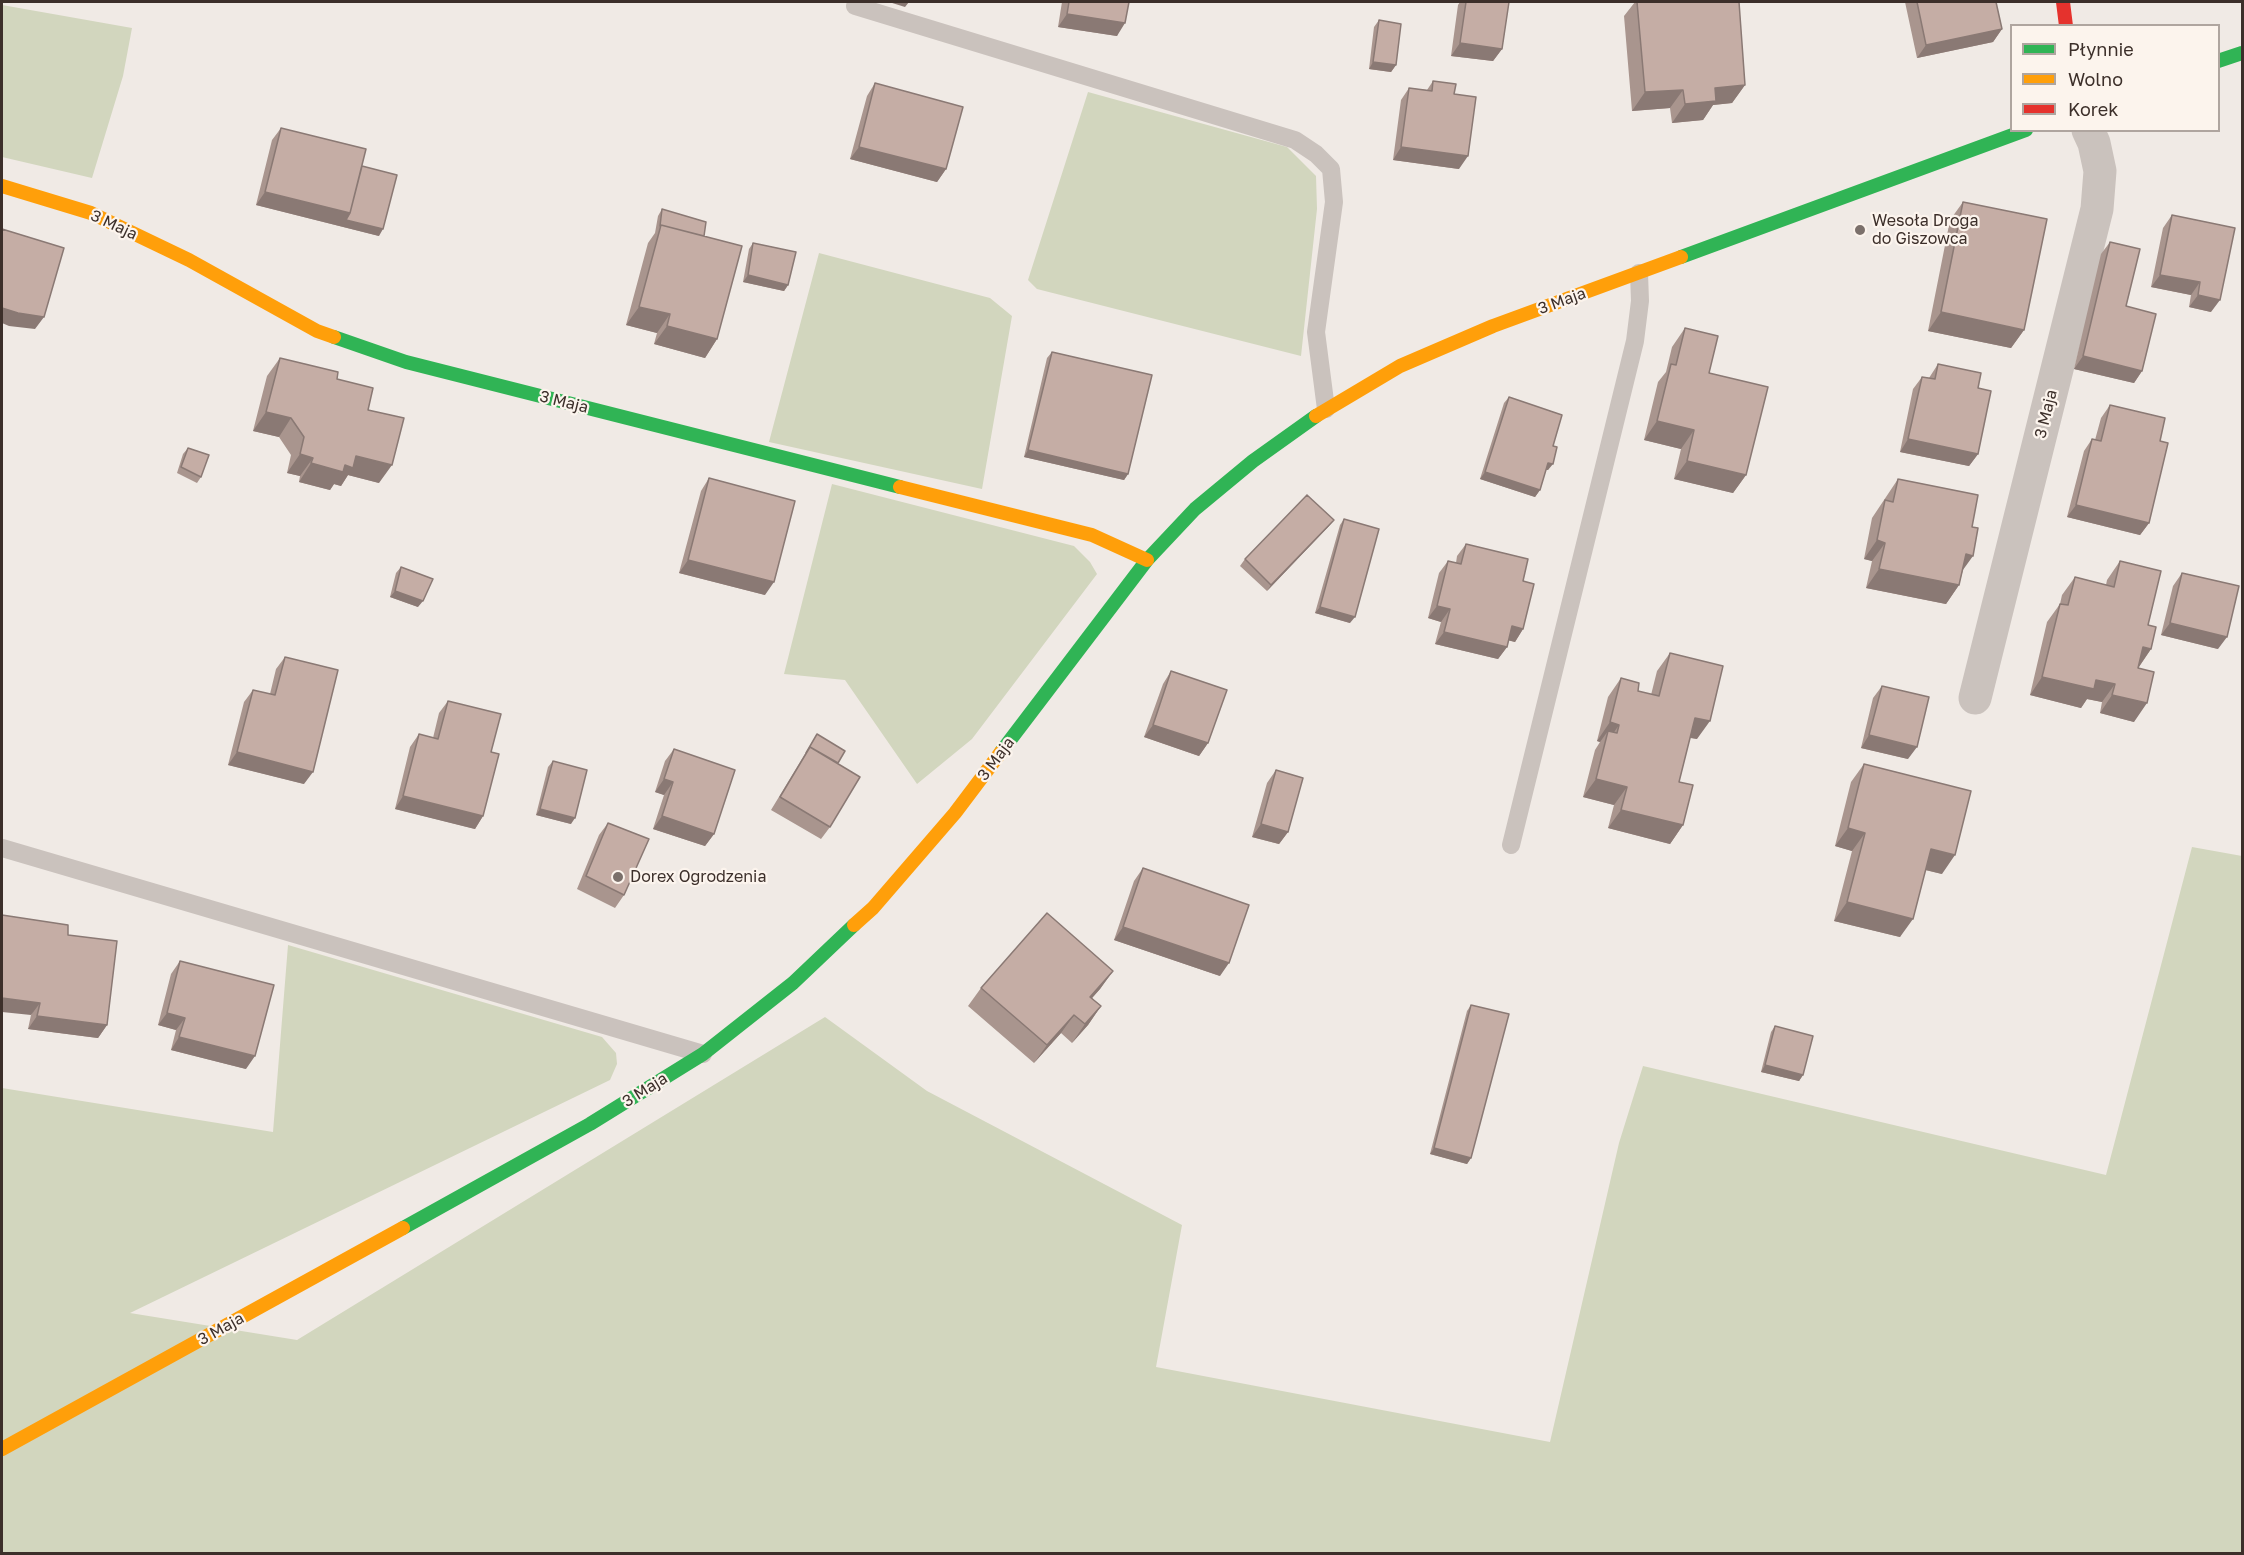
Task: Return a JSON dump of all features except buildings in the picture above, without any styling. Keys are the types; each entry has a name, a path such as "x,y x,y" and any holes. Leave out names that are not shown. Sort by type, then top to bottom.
{"street":[{"path":"2062,2 2066,24"},
{"path":"2220,60 2242,53"},
{"name":"3 Maja","path":"2,1449 530,1158 703,1054 793,983 873,908 956,813 1148,560 1195,508 1253,461 1326,409 1400,366 1492,326 2021,132"},
{"name":"3 Maja","path":"1975,698 2097,209 2100,171 2094,142 2089,132"},
{"name":"3 Maja","path":"2,186 91,213 189,260 317,331 406,362 1092,535 1148,560"}],"lane":[{"path":"855,6 1295,140 1316,154 1331,169 1334,202 1316,332 1326,409"},
{"path":"1511,845 1635,341 1640,301 1638,273"},
{"path":"2,848 703,1054"}],"green space":[{"path":"2,5 132,28 123,76 92,178 2,157"},
{"path":"1088,92 1287,147 1316,176 1317,209 1301,356 1037,289 1028,280"},
{"path":"819,253 990,298 1012,316 982,489 769,442"},
{"path":"832,484 1074,546 1090,562 1097,574 972,739 917,784 845,680 784,674"},
{"path":"2192,847 2242,856 2242,1553 2,1553 2,1088 273,1132 288,945 602,1037 616,1053 617,1064 610,1080 130,1313 297,1340 825,1017 927,1091 1182,1225 1156,1367 1550,1442 1619,1143 1643,1066 2106,1175"}],"traffic: fast":[{"path":"2220,60 2242,53"},
{"path":"1681,257 2021,132"},
{"path":"334,337 406,362 900,487"},
{"path":"1001,752 1147,560 1195,509 1253,461 1316,416"},
{"path":"403,1228 590,1124 703,1054 793,983 854,925"}],"traffic: slow":[{"path":"2,186 91,213 189,260 317,331 334,337"},
{"path":"1316,416 1400,366 1493,326 1681,257"},
{"path":"900,487 1092,535 1147,560"},
{"path":"854,925 873,908 955,813 1001,752"},
{"path":"2,1449 403,1228"}],"traffic: jam":[{"path":"2063,2 2066,24"}],"place":[{"name":"Wesoła Droga do Giszowca","path":"1860,230"},
{"name":"Dorex Ogrodzenia","path":"618,877"}]}
